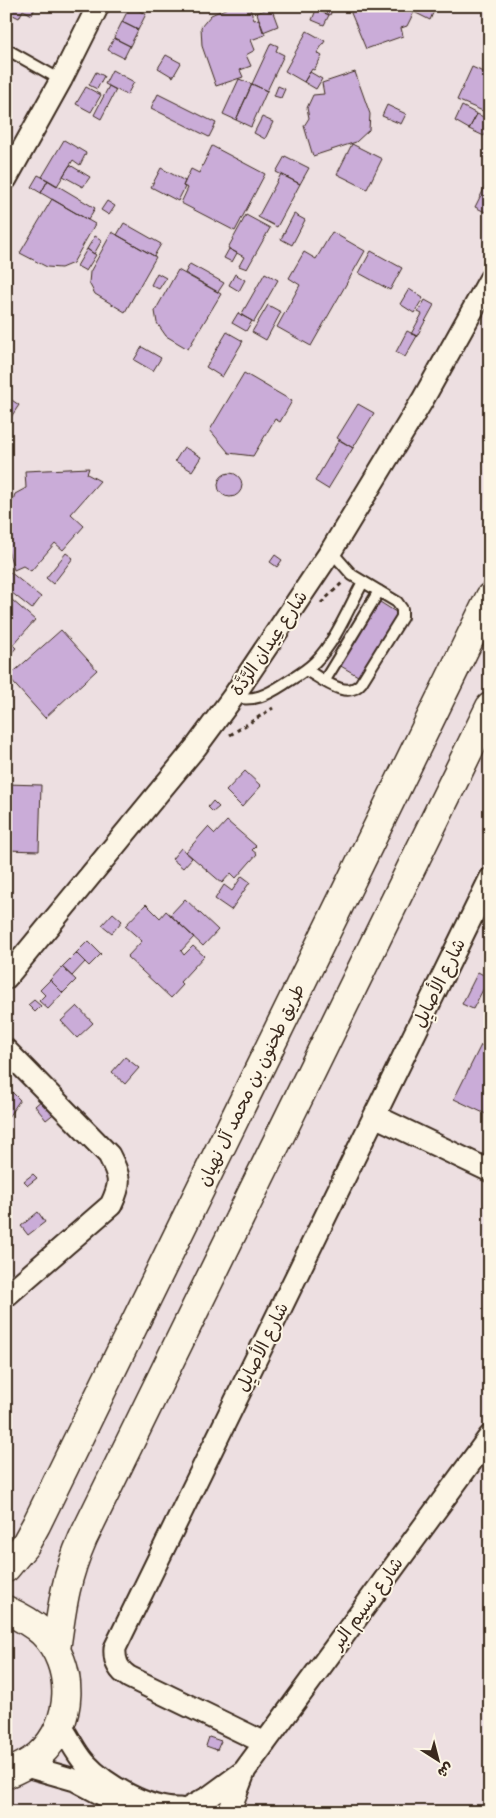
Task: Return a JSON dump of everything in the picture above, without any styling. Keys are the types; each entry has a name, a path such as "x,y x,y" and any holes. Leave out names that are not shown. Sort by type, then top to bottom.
{"main road":[{"name":"طريق طحنون بن محمد آل نهيان","path":"6,1568 25,1545 36,1525 490,597"},
{"path":"56,1650 61,1604 66,1581 82,1538 490,707"},
{"path":"6,1610 26,1619 43,1632 56,1650 63,1668 67,1687 66,1706 52,1741 40,1754 16,1770"}],"street":[{"path":"6,179 62,80 98,6"},
{"name":"شارع عِيدان الرَّدَّة","path":"6,978 196,747 233,697 331,552 422,401 490,279"},
{"name":"شارع الأصايِل","path":"265,1743 124,1674 116,1663 115,1648 490,879"},
{"path":"6,1050 109,1155 119,1176 118,1187 110,1205 6,1296"},
{"path":"375,1116 490,1171"},
{"name":"شارع نسيم البر","path":"229,1812 245,1770 490,1436"},
{"path":"60,1725 80,1757 100,1776 128,1794 149,1804 158,1807 186,1810"},
{"path":"16,1770 75,1780 105,1796 124,1812"},
{"name":"شارع نسيم البر","path":"186,1810 209,1797 245,1770"}],"lane":[{"path":"6,49 62,80"},
{"path":"306,670 344,691 358,687 400,621 403,613 400,605 347,571 331,552"},
{"path":"233,697 248,699 263,696 306,670 328,645 363,582"},
{"path":"325,680 379,591"}],"building":[{"path":"6,6 36,6 32,15 23,10 19,18 11,14 6,23"},
{"path":"130,6 137,6 135,9 146,14 138,30 122,22"},
{"path":"232,6 249,6 254,20 259,19 265,35 251,40 255,50 246,55 251,66 240,70 243,77 216,86 202,46 201,27 211,15"},
{"path":"315,6 334,6 330,15 314,9"},
{"path":"353,6 412,6 414,12 407,26 401,28 403,36 366,49 351,13"},
{"path":"412,6 436,6 430,20 414,12"},
{"path":"271,7 278,26 263,32 257,13"},
{"path":"316,10 329,15 324,25 312,20"},
{"path":"122,22 138,30 130,46 114,38"},
{"path":"307,31 325,41 317,53 322,56 304,82 285,71"},
{"path":"114,38 130,46 124,58 108,50"},
{"path":"271,43 278,46 276,51 284,55 267,91 252,84"},
{"path":"166,55 181,63 173,77 158,68"},
{"path":"472,67 490,75 490,114 457,100"},
{"path":"112,70 134,82 127,95 105,84"},
{"path":"96,72 104,76 97,89 89,85"},
{"path":"310,72 322,79 316,89 304,82"},
{"path":"355,72 370,114 369,130 356,142 313,156 304,126 309,118 307,108 313,95 324,94 322,83"},
{"path":"239,79 252,84 236,120 223,114"},
{"path":"252,84 267,91 251,127 236,120"},
{"path":"109,86 116,90 101,119 94,115"},
{"path":"278,86 285,89 281,98 274,96"},
{"path":"86,87 101,95 91,112 76,104"},
{"path":"158,94 216,123 209,137 151,108"},
{"path":"387,105 406,114 401,124 382,116"},
{"path":"462,106 477,114 469,129 455,121"},
{"path":"477,114 490,120 484,136 469,129"},
{"path":"262,117 273,122 265,139 254,133"},
{"path":"64,140 86,153 80,165 73,160 57,186 42,177"},
{"path":"352,144 382,159 367,189 337,174"},
{"path":"212,146 265,174 235,231 181,203 188,188 183,186 191,169 199,173"},
{"path":"285,156 309,168 300,184 276,172"},
{"path":"70,165 90,177 83,187 63,176"},
{"path":"161,168 185,181 183,186 185,187 178,201 151,187"},
{"path":"281,174 300,184 277,227 258,217"},
{"path":"38,175 48,180 41,193 31,187"},
{"path":"48,180 95,208 88,220 41,193"},
{"path":"484,189 490,192 490,203 485,212 475,207"},
{"path":"52,199 95,224 73,263 61,268 47,267 20,253"},
{"path":"107,201 115,206 109,215 101,210"},
{"path":"294,214 305,220 292,245 281,239"},
{"path":"246,215 270,228 247,269 239,266 244,257 228,248"},
{"path":"124,223 161,244 154,256 117,235"},
{"path":"112,232 156,257 125,312 95,294 89,283 90,272"},
{"path":"332,232 365,251 311,346 277,327 300,285 289,278 304,252 316,259"},
{"path":"95,236 102,240 94,254 87,249"},
{"path":"87,249 96,255 86,271 77,266"},
{"path":"229,249 237,253 232,262 224,258"},
{"path":"371,251 402,268 390,290 359,273"},
{"path":"190,264 224,283 218,292 185,273"},
{"path":"178,270 221,294 188,349 166,336 157,323 155,311"},
{"path":"157,273 166,278 159,289 151,285"},
{"path":"265,273 278,280 254,322 241,315"},
{"path":"235,274 245,280 239,291 229,285"},
{"path":"409,289 423,298 414,313 400,304"},
{"path":"425,300 434,305 417,336 411,334 422,314 418,312"},
{"path":"268,305 281,312 266,340 252,332"},
{"path":"238,313 252,321 246,331 232,323"},
{"path":"407,331 417,336 405,357 396,352"},
{"path":"227,332 243,341 222,377 206,367"},
{"path":"142,347 161,358 153,371 134,360"},
{"path":"244,373 292,401 280,422 275,419 253,456 229,453 210,430"},
{"path":"6,396 19,405 9,420 6,418"},
{"path":"358,404 374,413 353,448 337,438"},
{"path":"339,440 353,448 328,489 315,481"},
{"path":"184,447 201,457 192,471 175,461"},
{"path":"89,468 87,474 100,481 71,514 84,526 63,550 55,543 31,571 23,566 14,570 6,544 6,507 11,506 15,494 26,488 25,471"},
{"path":"230,473 239,476 242,485 239,494 230,497 221,494 218,485 221,476"},
{"path":"66,553 73,558 53,584 46,578"},
{"path":"275,555 282,560 277,567 270,562"},
{"path":"10,572 41,597 32,609 6,588 6,576"},
{"path":"12,600 35,620 13,645 6,639 6,607"},
{"path":"380,602 399,614 358,676 339,665"},
{"path":"61,630 97,670 45,718 8,677"},
{"path":"6,639 16,648 6,659"},
{"path":"245,771 261,786 242,807 226,791"},
{"path":"6,784 41,785 39,851 6,850"},
{"path":"213,801 219,807 213,812 208,807"},
{"path":"227,821 256,846 252,850 257,854 236,878 231,873 222,883 186,852 208,827 215,834"},
{"path":"181,848 192,858 183,868 172,859"},
{"path":"242,876 250,882 231,910 215,899 224,885 232,891"},
{"path":"185,899 218,930 203,946 170,915"},
{"path":"146,904 160,918 166,911 194,937 181,951 184,955 193,946 204,956 180,982 183,985 171,998 127,957 142,941 125,926"},
{"path":"113,913 122,921 112,933 102,925"},
{"path":"88,941 101,954 89,966 76,953"},
{"path":"76,953 85,962 72,976 62,967"},
{"path":"62,967 76,980 63,993 50,980"},
{"path":"478,972 489,978 473,1009 462,1004"},
{"path":"50,980 63,993 48,1009 39,1001 45,995 40,990"},
{"path":"34,1000 41,1006 35,1012 28,1005"},
{"path":"77,1006 93,1023 77,1038 61,1021"},
{"path":"481,1045 490,1049 490,1116 454,1099"},
{"path":"125,1057 139,1068 125,1084 112,1072"},
{"path":"6,1086 20,1100 6,1120"},
{"path":"44,1098 56,1112 46,1120 35,1106"},
{"path":"33,1174 37,1178 28,1185 24,1181"},
{"path":"38,1212 45,1222 28,1235 21,1226"},
{"path":"209,1737 221,1741 217,1750 206,1746"}]}
